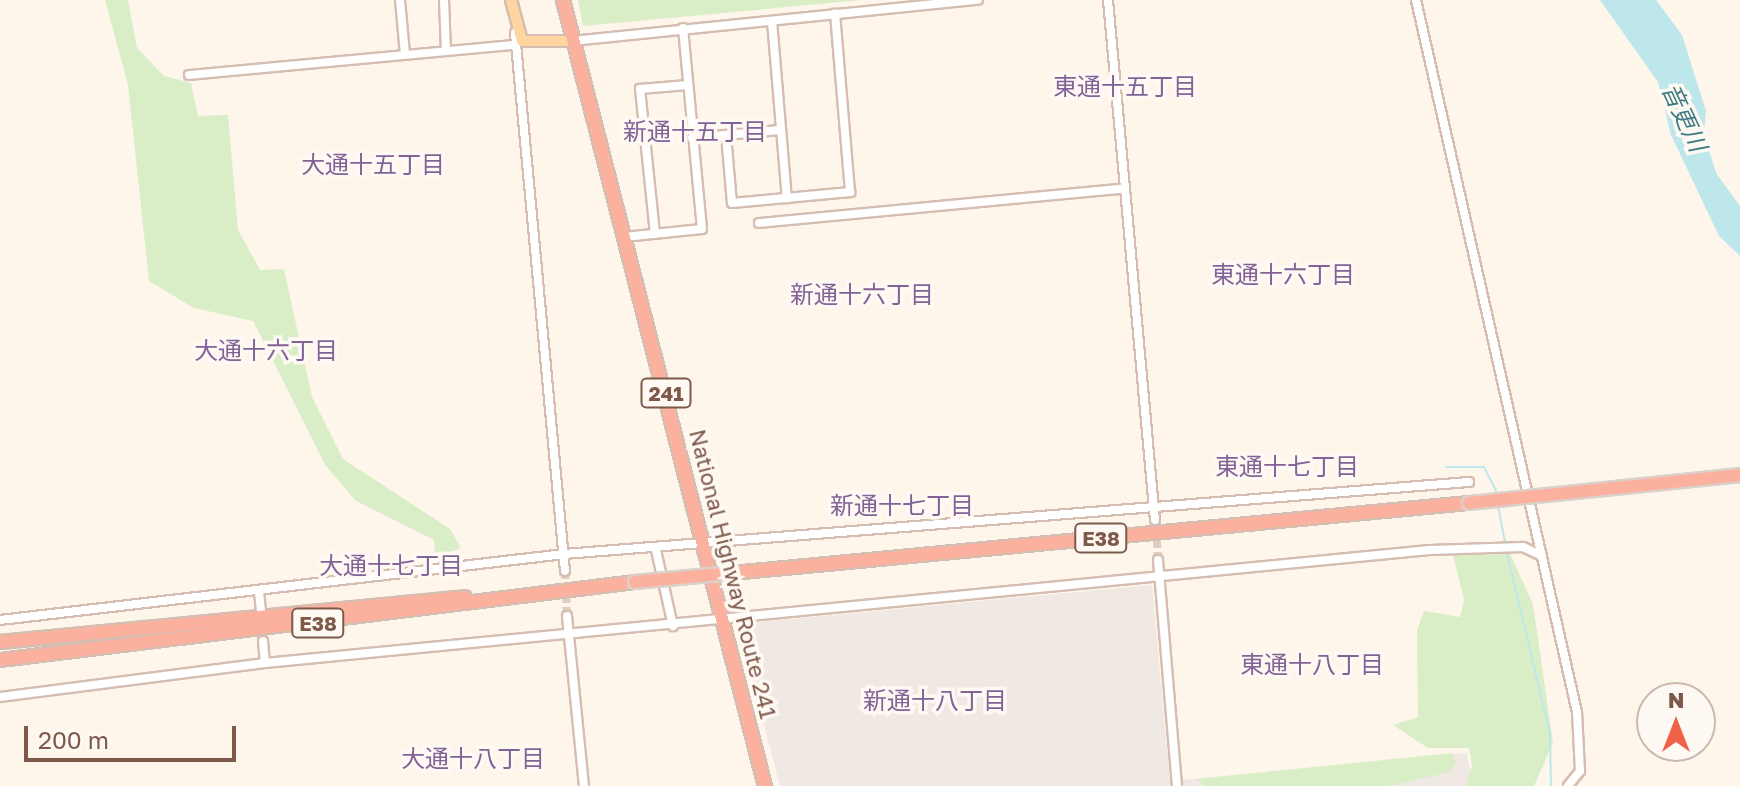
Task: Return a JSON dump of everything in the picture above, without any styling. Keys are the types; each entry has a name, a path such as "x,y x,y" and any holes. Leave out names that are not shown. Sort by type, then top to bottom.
{"highway":[{"name":"National Highway Route 241","path":"563,0 571,41 707,547 765,786"},
{"name":"E38","path":"0,642 1740,475"},
{"name":"E38","path":"0,660 635,582"}],"main road":[{"path":"511,0 515,33 531,44 571,41"}],"street":[{"path":"400,0 405,54"},
{"path":"444,0 446,51"},
{"path":"571,41 978,0"},
{"path":"1108,0 1122,189 1155,520"},
{"path":"1416,0 1577,712 1580,771 1568,786"},
{"path":"726,135 732,203 850,192 835,14"},
{"path":"772,21 787,198"},
{"path":"624,237 702,229 683,28"},
{"path":"515,33 513,45 565,571"},
{"path":"189,75 513,45"},
{"path":"655,234 640,89 688,85"},
{"path":"692,138 780,130"},
{"path":"759,223 1122,189"},
{"path":"0,620 564,554 707,547 1469,482"},
{"path":"0,697 265,663 673,626 1430,550 1523,547 1542,556"},
{"path":"656,550 673,626"},
{"path":"1158,560 1177,786"},
{"path":"259,592 261,610"},
{"path":"567,616 584,786"},
{"path":"263,641 265,663"}],"shaded area":[{"path":"1152,585 1170,781 1467,753 1473,786 780,786 738,624"}],"green space":[{"path":"105,0 128,0 137,48 164,76 191,83 198,116 228,115 238,230 260,270 284,269 312,397 343,459 450,529 461,548 435,558 434,540 356,501 325,465 253,321 194,308 149,281 128,85"},
{"path":"578,0 862,0 583,26"},
{"path":"1510,554 1533,604 1553,743 1534,786 1466,786 1472,766 1469,748 1428,748 1393,725 1418,717 1417,630 1424,611 1460,617 1464,600 1453,555"},
{"path":"1452,753 1456,762 1449,772 1390,786 1204,786 1197,779"}],"water":[{"name":"音更川","path":"1600,0 1656,0 1682,35 1706,111 1704,133 1716,173 1740,206 1740,256 1719,236 1671,135 1658,82"}],"waterway":[{"path":"1446,467 1484,467 1498,495"},
{"path":"1498,506 1505,542"},
{"path":"1507,553 1550,734 1551,786"}],"tunnel":[{"path":"1156,528 1158,560"},
{"path":"565,571 567,616"}],"district":[{"name":"東通十五丁目","path":"1125,86"},
{"name":"新通十五丁目","path":"695,131"},
{"name":"大通十五丁目","path":"373,164"},
{"name":"東通十六丁目","path":"1283,274"},
{"name":"新通十六丁目","path":"862,294"},
{"name":"大通十六丁目","path":"266,350"},
{"name":"東通十七丁目","path":"1287,466"},
{"name":"新通十七丁目","path":"902,505"},
{"name":"大通十七丁目","path":"391,565"},
{"name":"東通十八丁目","path":"1312,664"},
{"name":"新通十八丁目","path":"935,700"},
{"name":"大通十八丁目","path":"473,758"}]}
